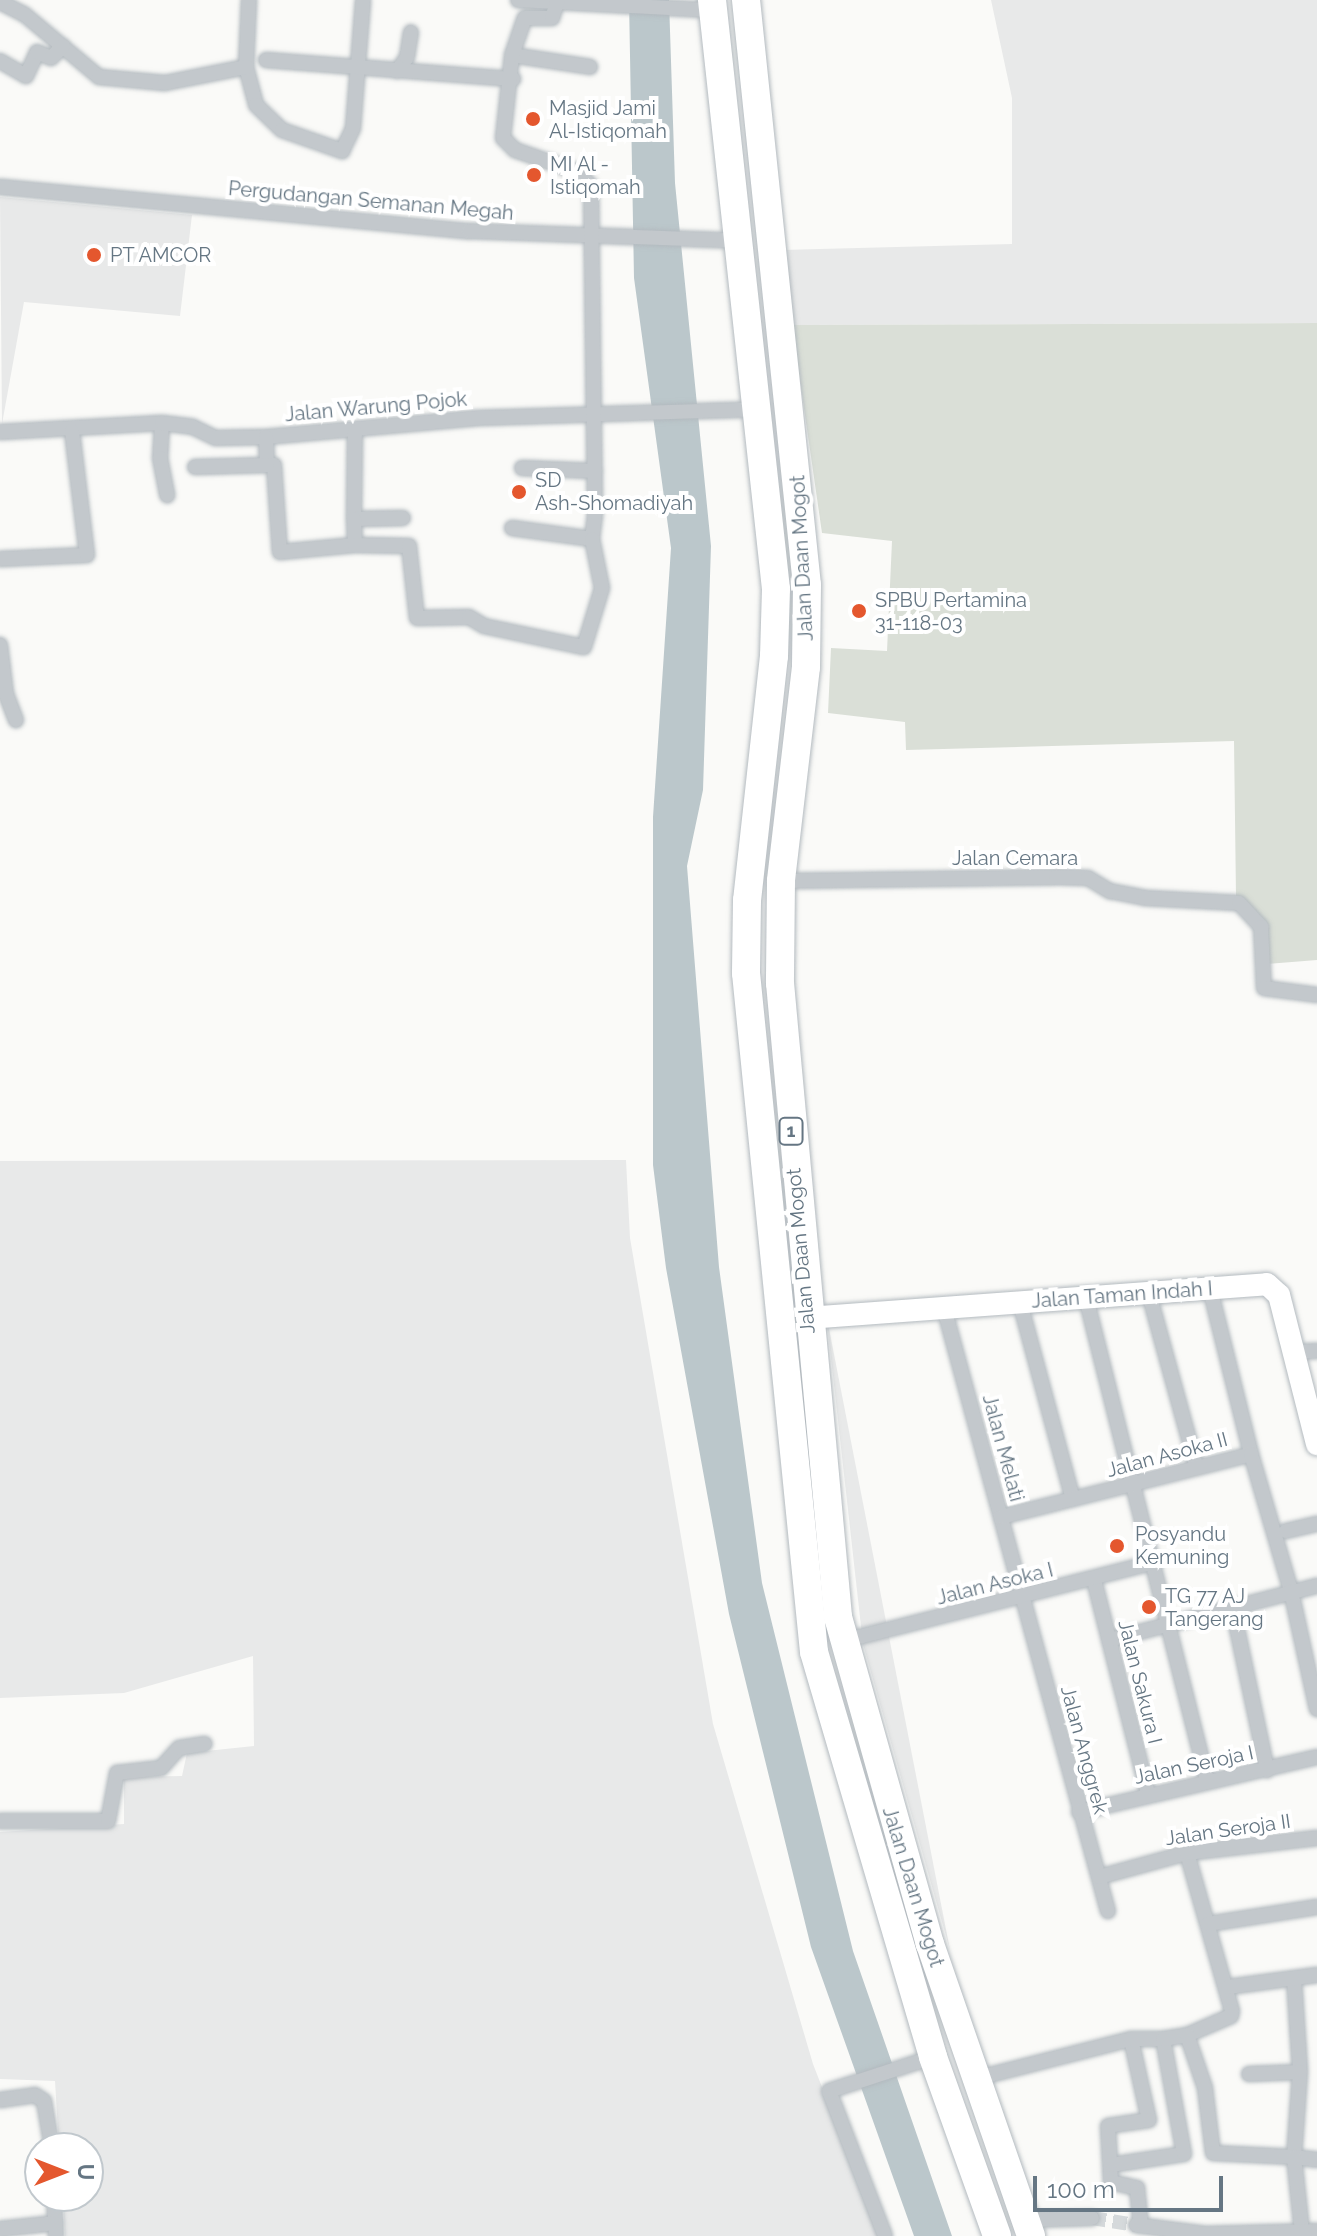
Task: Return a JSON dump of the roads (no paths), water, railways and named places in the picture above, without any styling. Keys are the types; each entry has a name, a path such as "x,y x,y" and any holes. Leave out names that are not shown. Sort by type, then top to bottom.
{"highway":[{"name":"Jalan Daan Mogot","path":"746,0 805,547 808,628 781,881 780,983 807,1318 842,1641 974,2079 1028,2228"},
{"name":"Jalan Daan Mogot","path":"703,6 729,241 759,409 776,589 757,798 746,973 814,1652 929,2058 997,2236"},
{"path":"764,741 778,756 797,747"},
{"path":"757,798 775,787 790,802"}],"street":[{"path":"249,0 246,67 263,115 310,143 342,151 353,128 363,0"},
{"path":"518,0 595,7 703,6"},
{"path":"195,467 274,465 280,552 408,544 417,618 469,617 484,626 584,647 602,588 592,539 595,232 591,186 578,172 507,146 503,129 513,79 512,55 525,18 552,18 554,1"},
{"path":"0,2 63,46 99,77 165,83 246,67"},
{"path":"397,71 407,57 411,32"},
{"path":"0,61 26,76 37,52 51,58 63,46"},
{"path":"512,55 590,67"},
{"path":"266,60 357,64 397,71 513,79"},
{"name":"Pergudangan Semanan Megah","path":"0,187 454,230 595,232 729,241"},
{"name":"Jalan Warung Pojok","path":"0,432 72,431 162,423 193,427 216,438 266,437 355,432 478,418 759,409"},
{"path":"162,423 160,458 167,495"},
{"path":"0,559 87,555 72,431"},
{"path":"355,432 355,545"},
{"path":"266,437 267,465"},
{"path":"522,468 595,471"},
{"path":"354,519 403,518"},
{"path":"512,528 592,539"},
{"path":"0,645 6,694 16,720"},
{"name":"Jalan Cemara","path":"781,881 1088,878 1110,891 1145,898 1239,903 1261,927 1263,984 1271,991 1317,995"},
{"name":"Jalan Taman Indah I","path":"807,1318 1271,1286 1279,1295 1306,1352 1317,1444"},
{"path":"1210,1289 1251,1454"},
{"path":"1149,1294 1197,1468"},
{"path":"1086,1298 1137,1484 1208,1782"},
{"path":"1020,1303 1073,1499"},
{"name":"Jalan Melati","path":"944,1308 1023,1598"},
{"name":"Jalan Asoka II","path":"1001,1517 1251,1454 1291,1591 1317,1709"},
{"path":"1286,1531 1317,1524"},
{"name":"Jalan Asoka I","path":"842,1641 1023,1598 1156,1562"},
{"name":"Jalan Sakura I","path":"1094,1580 1148,1794"},
{"path":"1109,1640 1232,1605 1317,1586"},
{"name":"Jalan Anggrek","path":"1023,1598 1108,1911"},
{"path":"1232,1605 1267,1770"},
{"path":"0,1821 108,1821 117,1773 161,1768 179,1748 205,1744"},
{"name":"Jalan Seroja I","path":"1079,1812 1317,1757"},
{"name":"Jalan Seroja II","path":"1099,1877 1187,1853 1317,1838"},
{"path":"974,2079 1131,2039 1187,2035 1231,2016 1228,1987 1187,1853"},
{"path":"1208,1924 1317,1907"},
{"path":"1228,1987 1317,1975"},
{"path":"1131,2039 1149,2120 1108,2126 1111,2182 1137,2188 1139,2225 1205,2235 1309,2231 1294,2157 1300,2072 1294,1978"},
{"path":"1187,2035 1205,2088 1213,2153 1317,2160"},
{"path":"1111,2165 1184,2154 1163,2039"},
{"path":"885,2236 831,2091 929,2058"},
{"path":"1249,2074 1300,2072"},
{"path":"0,2100 35,2095 44,2101 49,2132"},
{"path":"1028,2228 1092,2218"},
{"path":"0,2229 56,2230"}],"tunnel":[{"path":"1092,2218 1136,2225"}],"place":[{"name":"Masjid Jami Al-Istiqomah","path":"533,119"},
{"name":"MI Al - Istiqomah","path":"534,175"},
{"name":"PT AMCOR","path":"94,255"},
{"name":"SD Ash-Shomadiyah","path":"519,492"},
{"name":"SPBU Pertamina 31-118-03","path":"859,611"},
{"name":"Posyandu Kemuning","path":"1117,1546"},
{"name":"TG 77 AJ Tangerang","path":"1149,1607"}]}
